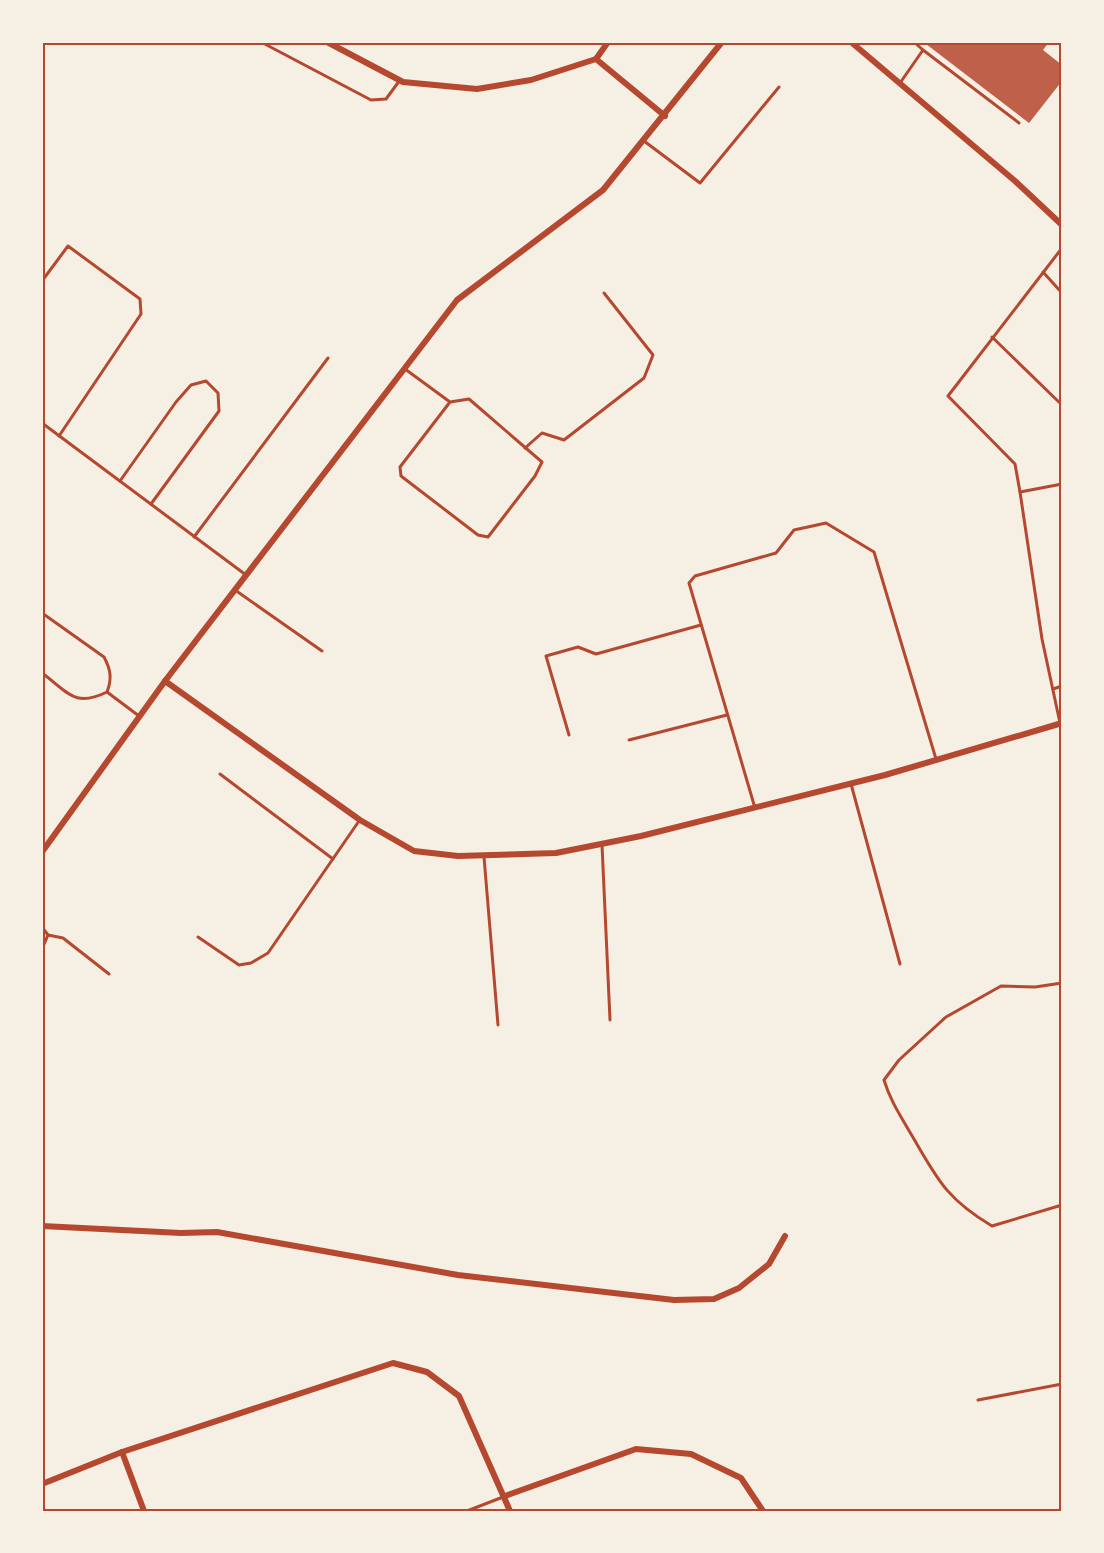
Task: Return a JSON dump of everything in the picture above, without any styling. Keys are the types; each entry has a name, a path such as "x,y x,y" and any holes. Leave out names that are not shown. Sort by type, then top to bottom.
{"street":[{"path":"327,42 400,80 477,89 531,80 596,60 608,42"},
{"path":"42,852 165,681 457,300 603,190 665,116 722,42"},
{"path":"851,42 1016,181 1062,225"},
{"path":"596,60 665,116"},
{"path":"165,681 360,820 414,851 458,856 556,853 602,844 755,809 851,784 1061,723"},
{"path":"42,1226 181,1233 217,1232 458,1275 674,1300 714,1299 739,1288 769,1264 785,1236"},
{"path":"42,1484 122,1452 393,1363 428,1372 459,1396 510,1511"},
{"path":"505,1496 636,1449 691,1454 741,1478 763,1511"},
{"path":"122,1452 144,1511"}],"lane":[{"path":"261,42 371,100 386,99 400,80"},
{"path":"914,42 1019,123"},
{"path":"900,83 923,50"},
{"path":"644,141 700,183 779,87"},
{"path":"42,281 68,246 140,299 141,314 59,436"},
{"path":"1061,723 1042,639 1015,464 948,396 1062,248"},
{"path":"1043,272 1062,293"},
{"path":"525,448 542,433 564,440 644,378 652,355 603,293"},
{"path":"992,337 1062,405"},
{"path":"195,537 328,358"},
{"path":"403,368 450,402"},
{"path":"120,481 176,402 191,385 206,381 218,393 219,411 151,504"},
{"path":"469,399 542,462 535,476 488,537 478,535 401,476 400,467 450,402 469,399"},
{"path":"42,423 246,575"},
{"path":"1020,492 1062,484"},
{"path":"755,809 689,584 695,576 776,553 794,530 826,523 874,552 936,760"},
{"path":"235,589 322,651"},
{"path":"42,613 104,657 109,665 111,681 107,692 84,701 76,699 42,673"},
{"path":"569,735 546,656 578,647 596,654 701,625"},
{"path":"1053,689 1062,686"},
{"path":"107,692 140,716"},
{"path":"629,740 727,715"},
{"path":"220,774 333,859"},
{"path":"851,784 900,964"},
{"path":"198,938 239,965 252,963 268,953 360,820"},
{"path":"602,844 610,1020"},
{"path":"484,855 498,1025"},
{"path":"42,927 48,934 63,938 109,974"},
{"path":"42,949 48,934"},
{"path":"1062,983 1035,987 1001,986 946,1017 899,1060 884,1080 891,1103 935,1178 966,1210 992,1226 1062,1205"},
{"path":"978,1400 1062,1384"},
{"path":"467,1511 505,1496"}],"building":[{"path":"927,42 1049,42 1043,50 1062,65 1062,81 1029,123 926,44"}]}
